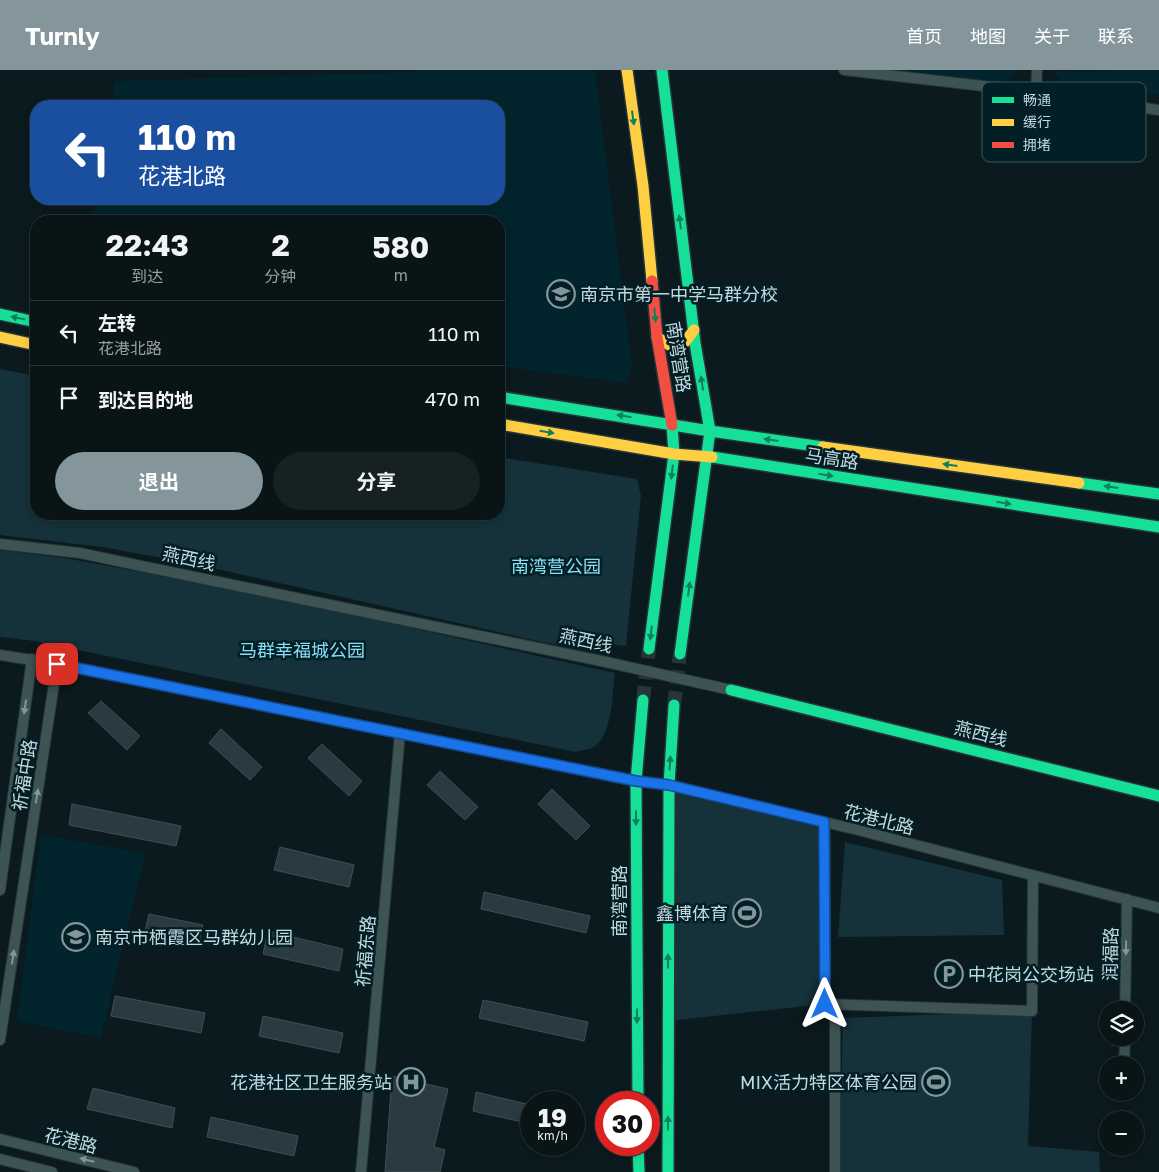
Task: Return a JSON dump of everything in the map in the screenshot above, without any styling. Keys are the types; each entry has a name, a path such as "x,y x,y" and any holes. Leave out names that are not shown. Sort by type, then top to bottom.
{"main road":[{"name":"南湾营路","path":"627,70 643,186 657,337 672,424 674,454 649,649"},
{"path":"662,70 694,330 710,431 680,654"},
{"path":"0,314 30,321"},
{"path":"657,337 673,348 679,348 694,330"},
{"path":"0,338 30,344"},
{"name":"马高路","path":"505,398 710,431 1159,494"},
{"name":"马高路","path":"505,425 674,454 708,456 1159,527"},
{"name":"燕西线","path":"731,690 1159,796"},
{"name":"南湾营路","path":"638,1091 636,781 643,700"},
{"path":"668,1172 669,785 674,705"},
{"path":"638,1156 639,1172"}],"street":[{"path":"844,70 982,86"},
{"path":"1146,108 1159,110"},
{"name":"燕西线","path":"0,544 80,554 132,564 606,662 731,690"},
{"name":"花港北路","path":"0,655 32,659 636,781 669,785 824,822 1159,908"},
{"name":"祈福中路","path":"0,890 32,659"},
{"name":"祈福中路","path":"0,1040 57,664"},
{"name":"祈福东路","path":"361,1172 400,734"},
{"path":"824,822 835,1172"},
{"path":"830,1004 1032,1011 1033,875"},
{"name":"润福路","path":"1125,1001 1127,899"},
{"name":"花港路","path":"0,1139 134,1172"},
{"name":"花港路","path":"0,1159 52,1172"}],"shaded area":[{"name":"南京市第一中学马群分校","path":"418,70 595,70 632,366 626,383 505,367 505,215 92,215 94,205 505,205 505,100 112,100 115,81 415,72"},
{"path":"1017,70 1008,82 990,82 896,71"},
{"path":"1159,70 1159,95 1146,93 1146,82 1068,82 1061,81 1052,71"},
{"name":"南京市栖霞区马群幼儿园","path":"41,834 145,854 101,1038 17,1021"}],"green space":[{"name":"南湾营公园","path":"0,369 30,375 30,520 505,520 505,458 637,479 641,496 626,646 601,643 600,652 542,642 190,563 102,547 0,535"},
{"name":"马群幸福城公园","path":"0,550 65,558 152,574 358,616 615,673 608,725 604,735 592,748 576,752 34,641 0,637"},
{"name":"鑫博体育","path":"669,785 825,822 825,1004 668,1021"},
{"path":"845,842 1002,880 1004,935 838,937"},
{"name":"MIX活力特区体育公园","path":"1032,1011 1028,1146 1099,1152 1100,1172 839,1172 843,1018"}],"building":[{"path":"101,701 140,736 127,750 88,713"},
{"path":"221,729 262,767 250,780 209,743"},
{"path":"322,744 362,781 349,796 308,758"},
{"path":"440,771 478,807 465,820 427,785"},
{"path":"552,789 590,826 576,840 538,804"},
{"path":"72,804 181,826 176,846 69,825"},
{"path":"280,847 354,865 349,887 274,870"},
{"path":"484,892 590,916 586,933 481,909"},
{"path":"149,914 203,925 199,942 145,931"},
{"path":"268,931 343,949 339,971 263,954"},
{"path":"115,996 205,1013 201,1033 111,1016"},
{"path":"483,1000 588,1022 584,1041 479,1018"},
{"path":"263,1016 343,1033 339,1053 259,1036"},
{"path":"392,1076 448,1089 434,1147 445,1150 440,1172 385,1172"},
{"path":"93,1088 175,1108 172,1128 87,1109"},
{"path":"476,1092 520,1102 520,1122 473,1111"},
{"path":"211,1117 298,1136 294,1156 207,1137"}],"tunnel":[{"path":"643,700 649,649"},
{"path":"674,705 680,654"}],"traffic: fast":[{"path":"662,70 695,343 710,431 680,654"},
{"path":"0,314 30,321"},
{"path":"505,398 823,447"},
{"path":"649,649 674,454 672,425"},
{"path":"712,457 1159,527"},
{"path":"1079,483 1159,494"},
{"path":"731,690 1159,796"},
{"path":"638,1091 636,781 643,700"},
{"path":"668,1172 669,785 674,705"},
{"path":"638,1156 639,1172"}],"traffic: slow":[{"path":"627,70 643,186 652,281"},
{"path":"657,337 669,345 678,347 685,342 694,330"},
{"path":"0,337 30,344"},
{"path":"505,425 674,454 712,457"},
{"path":"823,447 1079,483"}],"traffic: jam":[{"path":"652,281 657,337 672,425"}],"place":[{"name":"南京市第一中学马群分校","path":"561,294"},
{"name":"鑫博体育","path":"747,913"},
{"name":"南京市栖霞区马群幼儿园","path":"76,937"},
{"name":"中花岗公交场站","path":"949,974"},
{"name":"花港社区卫生服务站","path":"411,1082"},
{"name":"MIX活力特区体育公园","path":"936,1082"}],"route":[{"path":"57,664 636,781 669,785 824,822 825,1004"}]}
